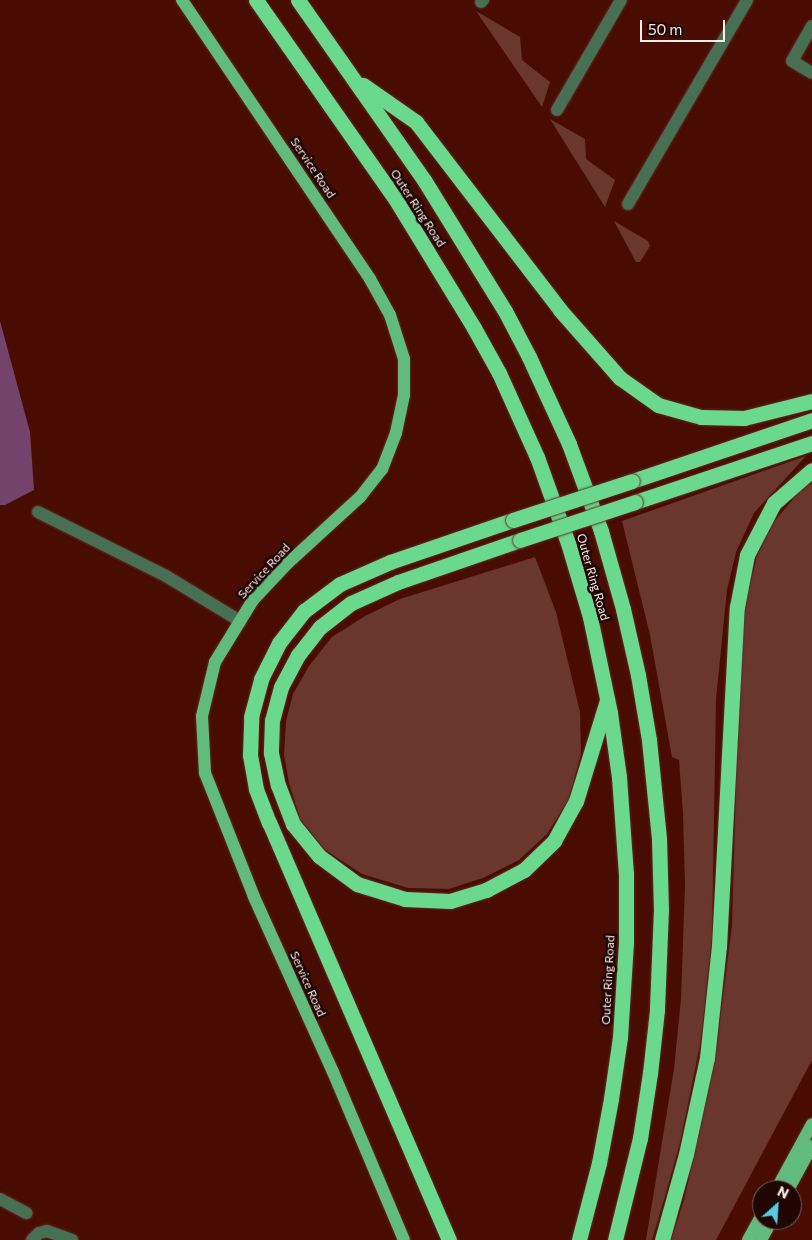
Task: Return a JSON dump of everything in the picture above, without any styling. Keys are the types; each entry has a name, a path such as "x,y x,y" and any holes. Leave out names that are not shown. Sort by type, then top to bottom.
{"highway":[{"name":"Outer Ring Road","path":"256,0 407,216 453,291 499,373 537,457 568,543 590,616 608,699 619,776 625,840 627,908 625,975 616,1068 606,1132 579,1240"},
{"name":"Outer Ring Road","path":"298,0 456,230 529,357 569,444 586,487 615,576 632,642 647,724 657,806 661,874 660,943 657,1010 645,1105 633,1171 616,1240"},
{"path":"354,79 416,122 560,310 620,378 658,404 701,418 744,418 812,402"},
{"path":"449,1240 256,789 250,755 251,717 261,679 279,643 304,611 340,584 390,562 812,420"},
{"path":"608,699 576,801 554,841 524,870 486,890 450,901 405,898 357,884 320,856 293,824 276,777 271,753 272,720 281,687 298,655 320,627 351,603 398,582 812,443"},
{"path":"662,1240 686,1154 707,1058 719,946 736,606 747,555 774,503 812,470"}],"main road":[{"name":"Service Road","path":"182,0 370,279 390,315 404,359 404,395 396,433 382,469 360,497 287,564 253,600 215,662 202,716 205,773 254,897 333,1072 404,1240"},
{"path":"782,1180 810,1131"},
{"path":"793,1180 812,1146"}],"street":[{"path":"557,110 621,0"},
{"path":"628,204 747,0"},
{"path":"812,26 792,61 812,73"},
{"path":"38,512 166,576 240,621"},
{"path":"0,1199 26,1212"},
{"path":"32,1240 38,1233 47,1231 72,1240"}],"shaded area":[{"path":"476,11 520,37 522,60 550,82 542,107"},
{"path":"550,119 585,139 586,159 615,180 605,207"},
{"path":"614,221 648,241 650,246 640,262 636,262"},
{"path":"0,321 30,432 34,490 5,505 0,505"},
{"path":"806,456 754,513 736,552 727,590 716,699 712,938 701,1040 680,1143 652,1240 646,1240 674,1069 681,999 685,885 683,813 679,760 672,757 650,635 622,521"},
{"path":"812,482 812,1060 716,1240 671,1240 684,1200 715,1060 732,925 739,676 746,600 757,556 773,523 798,493"},
{"path":"535,557 556,612 580,712 581,754 569,799 547,834 519,860 483,878 449,889 408,888 362,874 324,849 300,819 289,783 284,755 286,721 293,694 309,666 332,637 365,616 400,599"}]}
